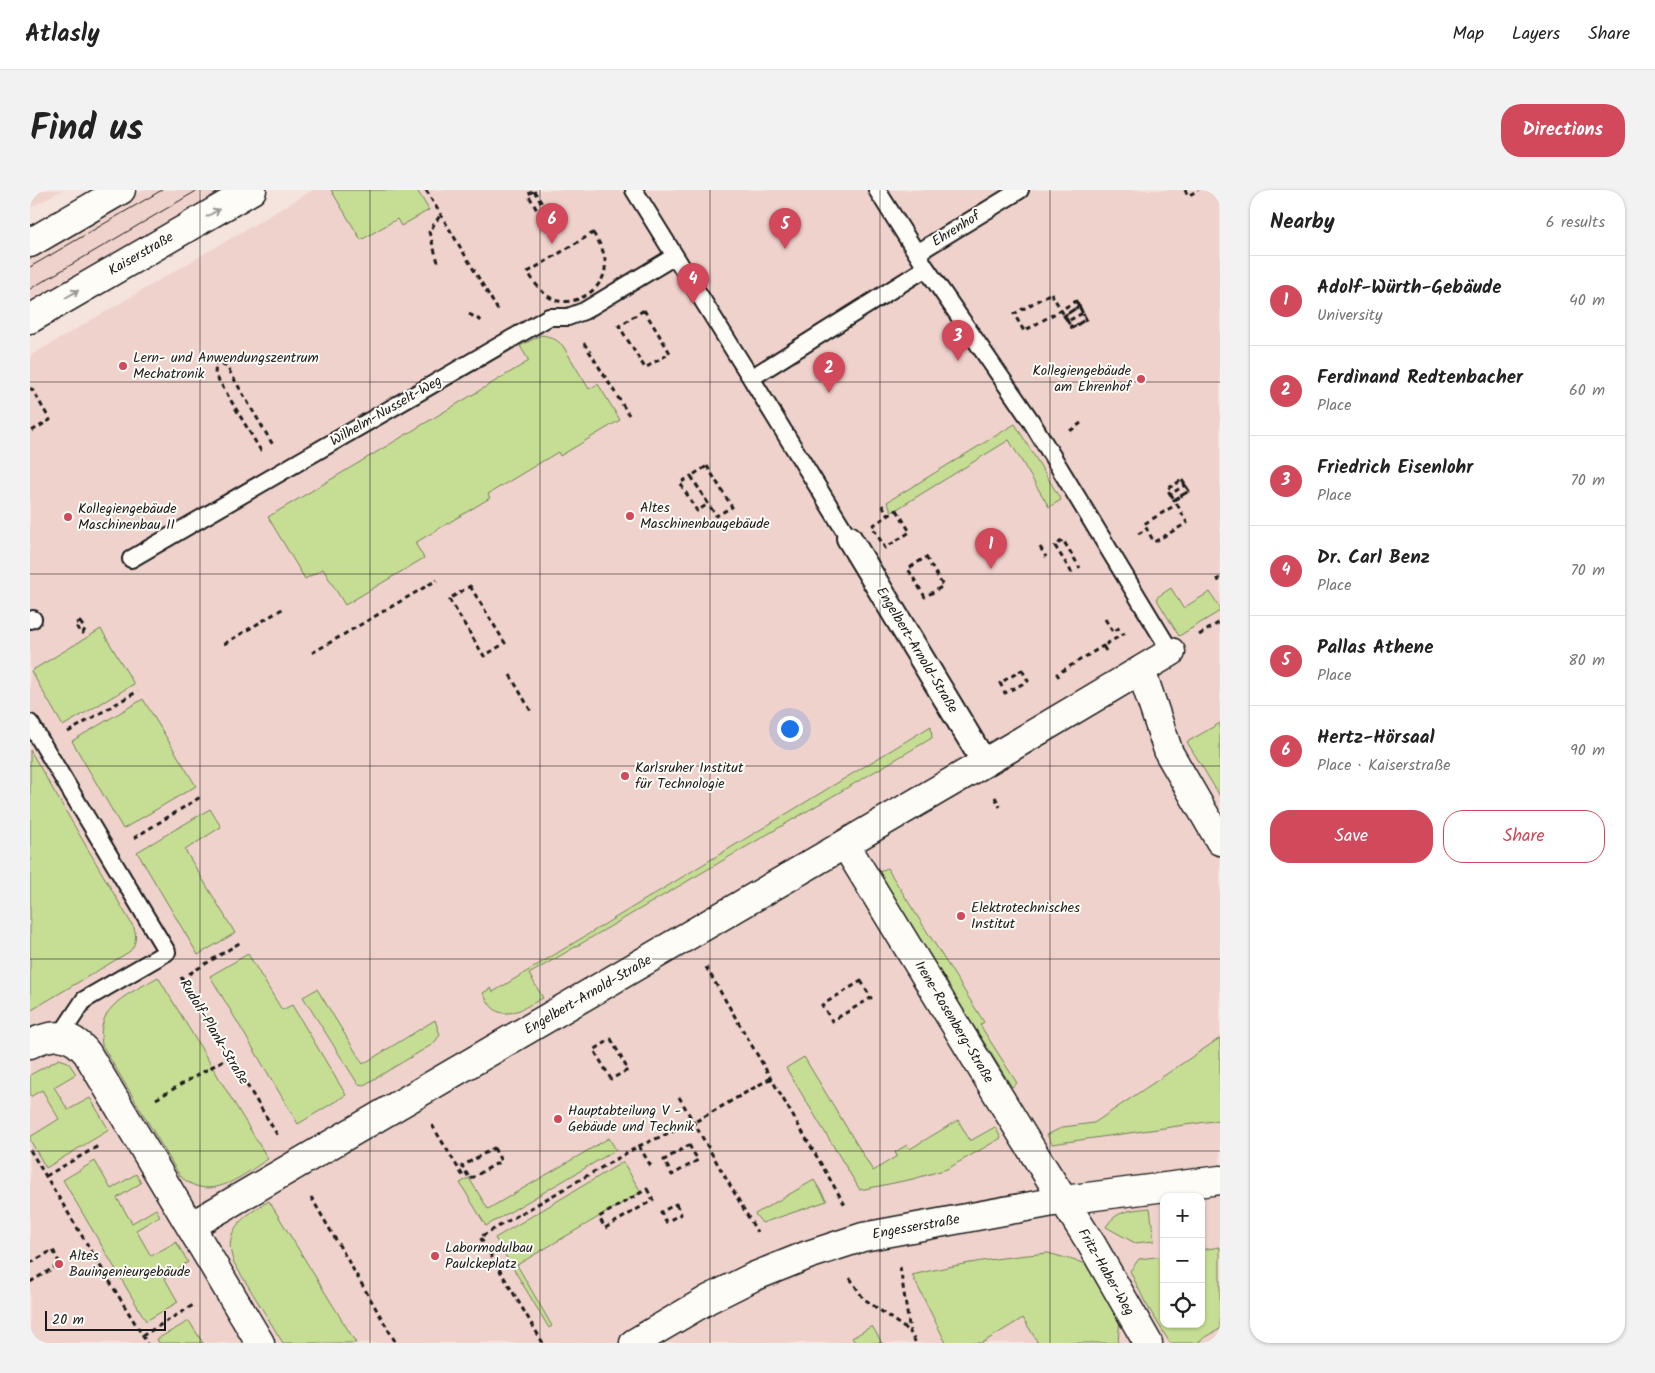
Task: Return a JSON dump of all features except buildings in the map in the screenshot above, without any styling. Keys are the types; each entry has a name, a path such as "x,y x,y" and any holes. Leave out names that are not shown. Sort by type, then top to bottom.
{"street":[{"path":"30,243 121,190"},
{"name":"Kaiserstraße","path":"30,319 252,190"},
{"name":"Engelbert-Arnold-Straße","path":"849,538 984,762"},
{"name":"Engelbert-Arnold-Straße","path":"191,1226 1171,652"},
{"path":"1141,670 1169,753 1220,841"},
{"name":"Irene-Rosenberg-Straße","path":"845,844 1064,1200"},
{"path":"30,1044 46,1038 60,1036 71,1038 80,1044 87,1053 260,1343"},
{"name":"Engesserstraße","path":"634,1343 709,1299 754,1277 808,1255 863,1237 1064,1200 1220,1180"},
{"name":"Fritz-Haber-Weg","path":"1064,1200 1148,1343"}],"lane":[{"path":"634,190 849,538"},
{"path":"877,190 926,268 1031,421 1171,652"},
{"name":"Ehrenhof","path":"917,253 1020,190"},
{"name":"Wilhelm-Nusselt-Weg","path":"131,559 549,317 568,317 584,311 675,256"},
{"path":"751,378 926,268"},
{"path":"30,723 167,952 84,1000 60,1036"}],"path":[{"path":"426,190 514,337"},
{"path":"1185,190 1188,196 1198,190"},
{"path":"534,191 546,210 540,214 528,194 534,191"},
{"path":"438,262 429,232 441,214"},
{"path":"593,233 602,248 606,270 596,289 577,301 555,300 537,287 528,272 561,252 593,233"},
{"path":"1061,310 1024,331 1014,314 1051,293 1061,310 1064,316 1072,328 1086,319 1076,301 1061,310"},
{"path":"1064,316 1079,306"},
{"path":"644,310 670,352 645,368 619,326 644,310"},
{"path":"1068,321 1083,313"},
{"path":"568,317 629,414"},
{"path":"1012,324 1018,320"},
{"path":"263,455 215,374 216,362 227,367 277,452"},
{"path":"30,389 32,389 50,420 30,432"},
{"path":"1074,428 1081,424"},
{"path":"691,476 716,516 732,507 707,466 691,476 680,483 697,511 708,504"},
{"path":"1182,480 1189,491 1174,500 1170,494 1167,489 1182,480"},
{"path":"1170,494 1185,485"},
{"path":"1176,504 1188,523 1154,542 1144,524 1176,504"},
{"path":"882,505 888,514"},
{"path":"897,510 910,532 885,548 872,526 897,510"},
{"path":"1138,534 1146,530"},
{"path":"1072,573 1055,546 1063,540 1080,568"},
{"path":"1040,547 1046,557"},
{"path":"926,557 943,586 925,597 908,569 926,557"},
{"path":"1220,578 1218,579 1220,583"},
{"path":"312,653 437,580"},
{"path":"470,586 505,643 484,656 458,614 448,600 470,586"},
{"path":"224,644 284,608"},
{"path":"1106,620 1113,632 1128,623"},
{"path":"1116,630 1120,636"},
{"path":"1022,670 1028,680 1005,694 1000,684 1022,670"},
{"path":"510,675 532,712"},
{"path":"44,746 138,691"},
{"path":"108,854 202,796"},
{"path":"994,796 1000,807"},
{"path":"688,936 863,1237"},
{"path":"182,978 241,942"},
{"name":"Rudolf-Plank-Straße","path":"167,952 284,1146 294,1167 396,1343"},
{"path":"861,982 871,998 832,1021 822,1005 861,982"},
{"path":"611,1039 628,1070 611,1079 594,1050 611,1039"},
{"path":"46,1176 229,1057"},
{"path":"543,1343 480,1237 638,1146 693,1123 771,1078"},
{"path":"679,1097 757,1232"},
{"path":"429,1119 463,1176"},
{"path":"689,1145 698,1160 672,1174 664,1160 689,1145"},
{"path":"638,1146 652,1168"},
{"path":"494,1148 501,1161 470,1179 462,1166 494,1148"},
{"path":"30,1150 147,1343"},
{"path":"647,1189 653,1200 606,1228 599,1216 647,1189"},
{"path":"676,1204 682,1214 666,1222 661,1212 676,1204"},
{"path":"30,1263 52,1250 60,1264 30,1282"},
{"path":"900,1266 910,1332 916,1343"},
{"path":"850,1278 864,1298 910,1332"},
{"path":"142,1336 226,1286"}],"shaded area":[{"path":"30,190 62,190 30,208"},
{"path":"144,190 221,190 30,304 30,257"},
{"name":"Karlsruher Institut für Technologie","path":"313,190 1220,190 1220,1343 30,1343 30,356"}],"green space":[{"path":"331,190 417,190 429,210 401,226 397,219 361,240"},
{"path":"541,335 553,338 563,346 589,389 598,384 620,420 560,456 558,452 488,494 490,498 415,543 424,558 345,605 323,569 305,579 268,517 529,361 520,346"},
{"path":"1015,424 1061,500 1049,507 1009,440 892,512 887,502"},
{"path":"1171,588 1183,608 1210,592 1220,611 1179,636 1156,598"},
{"path":"101,629 134,684 63,726 31,671"},
{"path":"143,699 196,786 123,829 72,741"},
{"path":"1220,723 1220,796 1187,742"},
{"path":"931,726 932,738 529,974 543,998 519,1010 506,1013 500,1012 491,1006 483,993 491,988 493,992"},
{"path":"30,750 134,928 136,938 129,952 30,1011"},
{"path":"210,809 221,827 185,850 235,933 198,955 137,852"},
{"path":"887,868 984,1022 980,1025 1017,1083 1012,1087 878,873"},
{"path":"248,954 282,1010 292,1005 346,1095 298,1124 210,976"},
{"path":"158,977 268,1159 247,1173 225,1184 203,1188 191,1184 180,1176 102,1045 101,1031 109,1010 126,995"},
{"path":"317,989 363,1064 435,1020 440,1035 433,1044 364,1085 358,1084 303,997"},
{"path":"1220,1038 1220,1120 1052,1144 1047,1135 1063,1127 1094,1123"},
{"path":"804,1057 873,1171 897,1156 895,1152 907,1145 910,1149 958,1120 970,1141 995,1127 1001,1138 947,1169 913,1179 860,1190 786,1068"},
{"path":"59,1059 68,1062 76,1074 54,1087 68,1110 90,1098 109,1130 46,1168 30,1137 59,1119 42,1090 30,1097 30,1075"},
{"path":"609,1138 616,1150 486,1226 460,1183 469,1178 488,1209"},
{"path":"95,1161 111,1189 136,1174 141,1183 117,1198 132,1223 156,1209 160,1216 136,1230 151,1256 176,1242 188,1262 164,1277 178,1302 146,1321 63,1180"},
{"path":"623,1162 641,1192 517,1265 552,1326 549,1328 495,1238"},
{"path":"814,1180 827,1201 762,1223 755,1214"},
{"path":"269,1201 356,1343 283,1343 234,1263 230,1242 237,1225 251,1212"},
{"path":"1150,1208 1154,1241 1135,1243 1106,1227 1110,1221 1120,1214 1131,1210"},
{"path":"1220,1247 1220,1329 1199,1341 1200,1343 1170,1343 1161,1328 1205,1328 1205,1249"},
{"path":"1048,1253 1087,1264 1120,1316 1118,1343 1038,1343 1023,1318 982,1343 946,1343 912,1275 980,1261"},
{"path":"1160,1256 1160,1327 1145,1302 1130,1271 1139,1259"},
{"path":"189,1321 203,1343 159,1343 157,1339"},
{"path":"872,1326 882,1343 856,1343 852,1338"}],"tram line":[{"path":"30,267 162,190"},
{"path":"30,289 198,190"}],"place":[{"name":"Hertz-Hörsaal","path":"552,244"},
{"name":"Pallas Athene","path":"785,249"},
{"name":"Dr. Carl Benz","path":"693,304"},
{"name":"Friedrich Eisenlohr","path":"958,361"},
{"name":"Lern- und Anwendungszentrum Mechatronik","path":"123,366"},
{"name":"Kollegiengebäude am Ehrenhof","path":"1141,379"},
{"name":"Ferdinand Redtenbacher","path":"829,393"},
{"name":"Altes Maschinenbaugebäude","path":"630,516"},
{"name":"Kollegiengebäude Maschinenbau II","path":"68,517"},
{"name":"Adolf-Würth-Gebäude","path":"991,569"},
{"name":"Karlsruher Institut für Technologie","path":"625,776"},
{"name":"Elektrotechnisches Institut","path":"961,916"},
{"name":"Hauptabteilung V - Gebäude und Technik","path":"558,1119"},
{"name":"Labormodulbau Paulckeplatz","path":"435,1256"},
{"name":"Altes Bauingenieurgebäude","path":"59,1264"}]}
